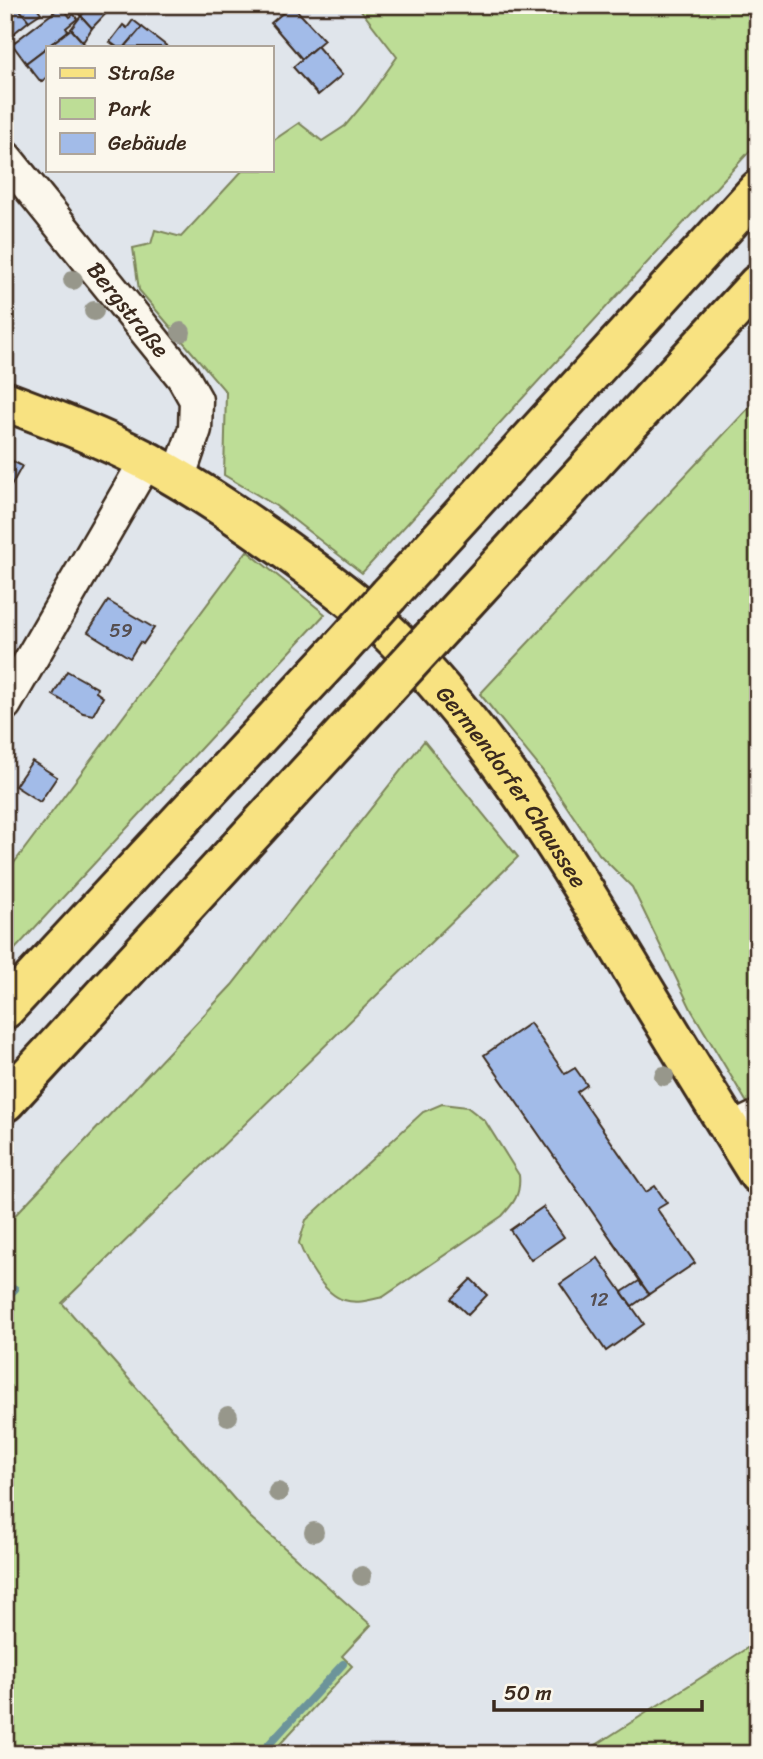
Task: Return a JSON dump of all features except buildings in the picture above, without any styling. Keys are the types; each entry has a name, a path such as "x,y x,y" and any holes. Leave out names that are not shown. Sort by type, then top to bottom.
{"main road":[{"path":"5,1009 341,648 758,190"},
{"path":"5,1102 758,285"},
{"name":"Germendorfer Chaussee","path":"5,401 162,470 272,540 355,603 391,635 462,713 544,825 744,1124 758,1174"}],"street":[{"name":"Bergstraße","path":"5,157 183,377 196,400 195,429 162,470 5,704"}],"green space":[{"path":"357,5 758,5 758,142 362,573 276,506 224,475 226,392 139,290 133,248 151,244 155,230 181,237 241,172 273,172 273,141 299,123 322,141 345,126 397,57"},
{"path":"758,398 758,1113 749,1106 692,1011 632,887 599,854 542,770 480,694"},
{"path":"247,551 325,614 5,960 5,875"},
{"path":"424,741 518,857 62,1303 250,1517 371,1625 342,1656 352,1666 271,1754 5,1754 5,1226 232,985"},
{"path":"442,1104 467,1107 485,1121 519,1175 516,1198 502,1216 383,1297 354,1302 336,1297 316,1276 299,1243 306,1220 423,1112"},
{"path":"758,1641 758,1754 582,1754"}],"waterway":[{"path":"5,1298 15,1289"},
{"path":"260,1754 343,1664"}]}
